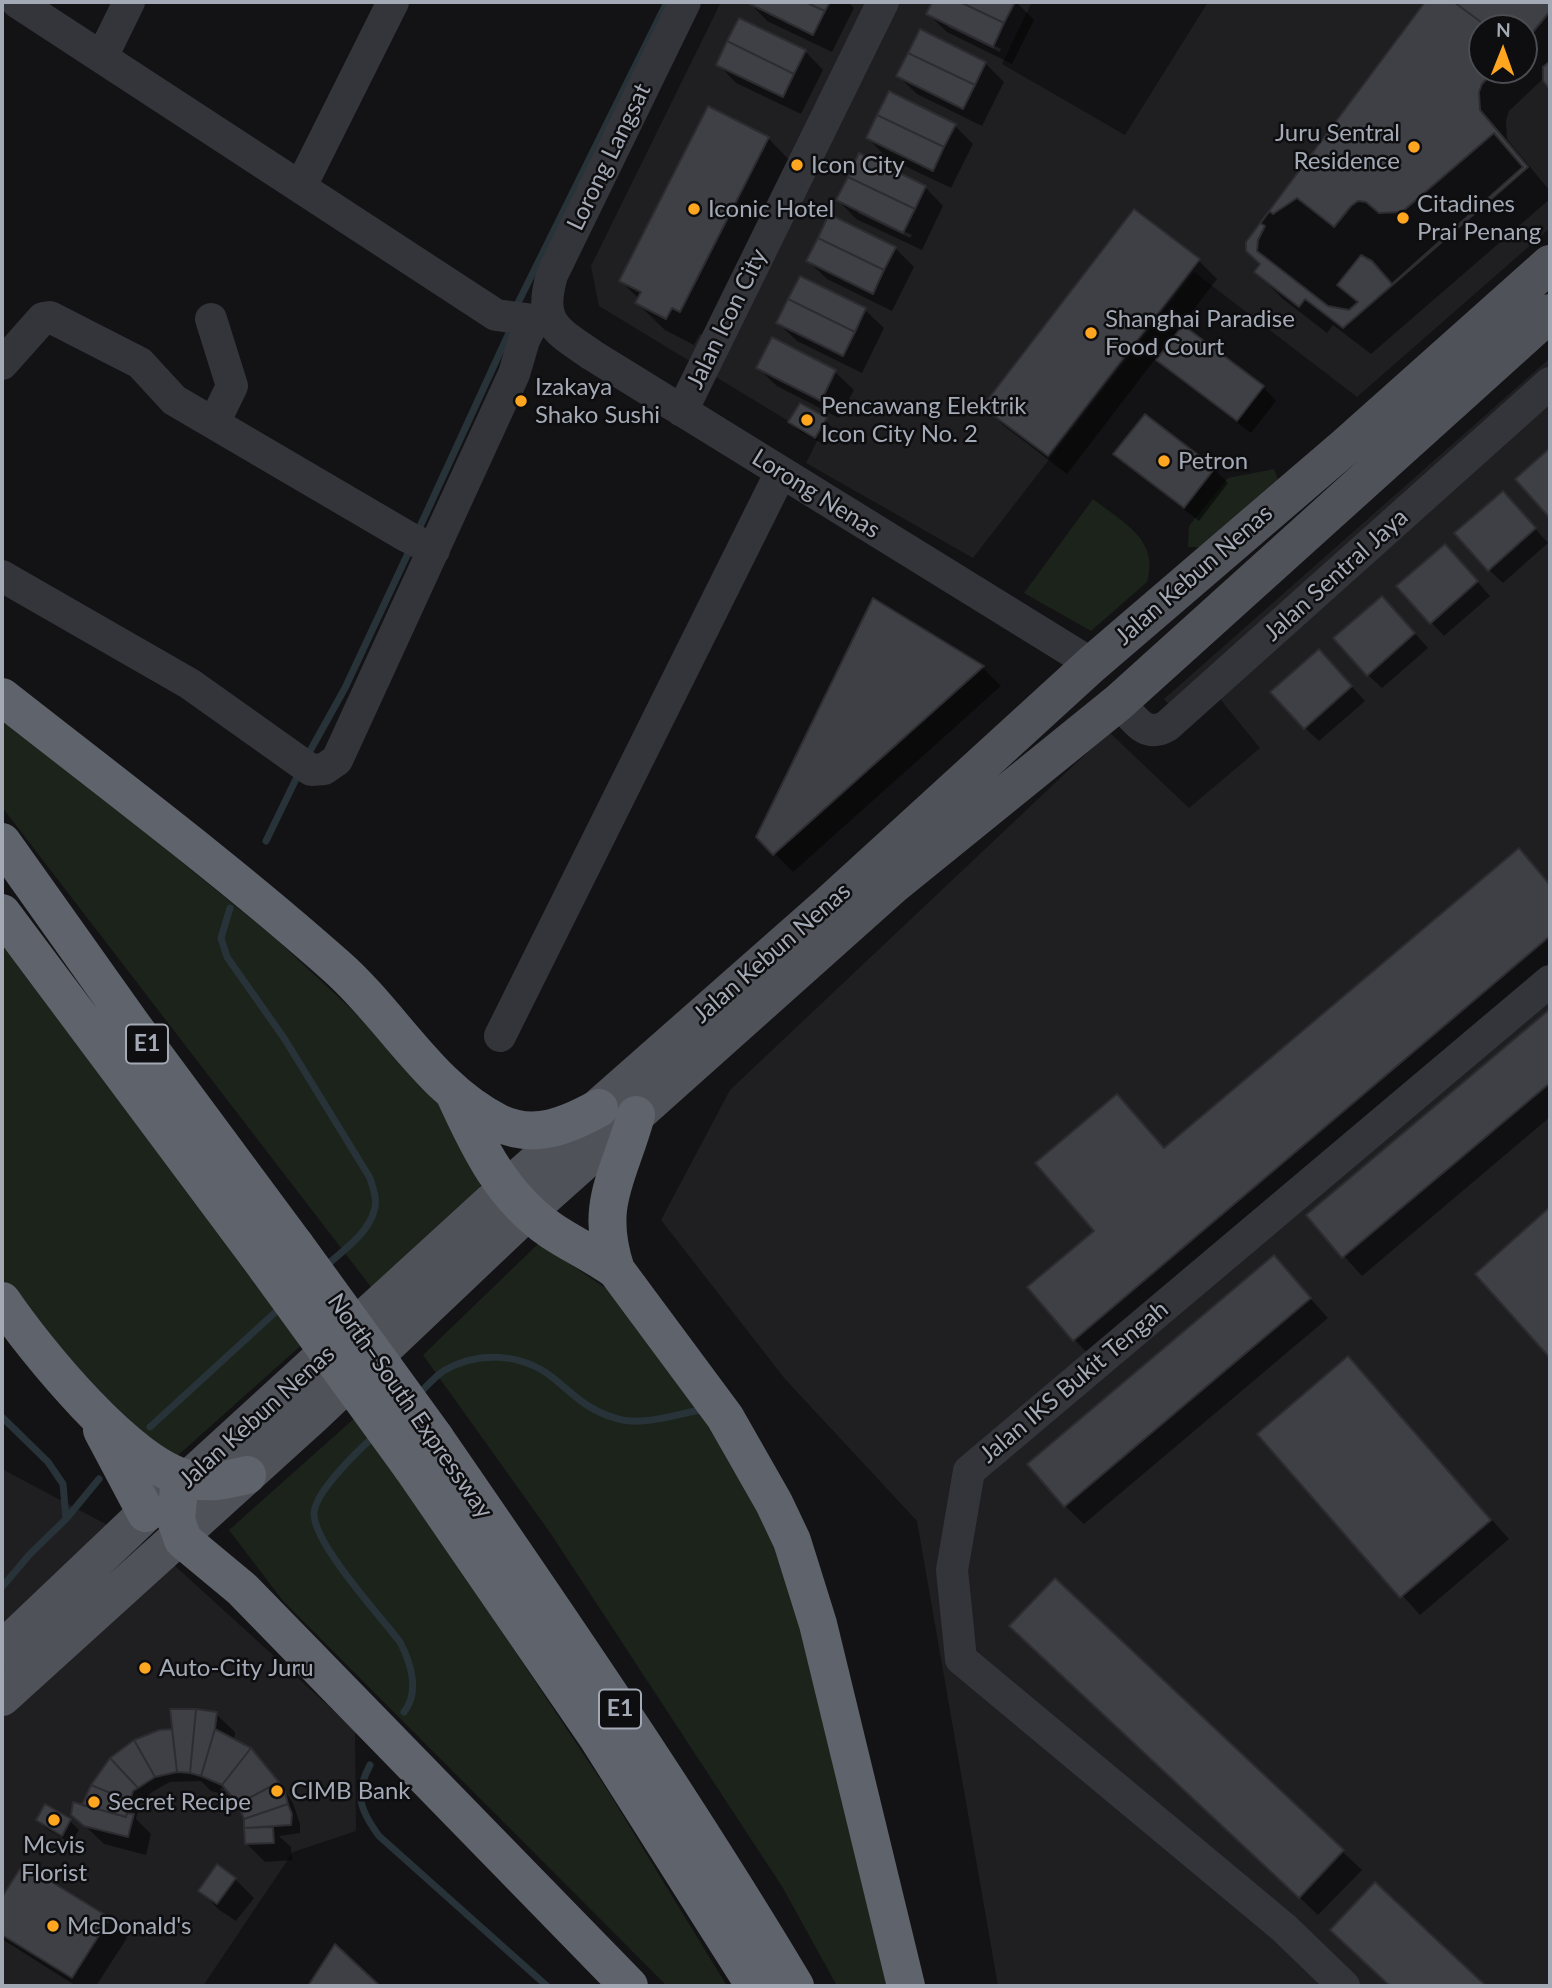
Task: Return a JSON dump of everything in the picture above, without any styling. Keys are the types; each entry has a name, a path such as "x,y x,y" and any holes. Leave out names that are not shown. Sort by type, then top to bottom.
{"highway":[{"path":"2,697 201,853 338,967 454,1093 500,1123 534,1131 618,1112 629,1141 611,1189 608,1206 606,1225 615,1270"},
{"name":"North–South Expressway","path":"2,842 132,1025 281,1256 423,1452 657,1764 726,1870 795,1986"},
{"name":"North–South Expressway","path":"2,913 281,1256"},
{"path":"454,1093 488,1164 516,1200 552,1231 615,1270 725,1417 774,1503 792,1541 818,1624 906,1986"},
{"path":"2,1301 27,1337 89,1407 152,1462 183,1484 216,1482 247,1475"},
{"path":"89,1407 146,1513"},
{"name":"North–South Expressway","path":"423,1452 598,1738 755,1986"},
{"path":"183,1484 171,1545 242,1589 629,1986"}],"main road":[{"name":"Jalan Kebun Nenas","path":"618,1112 836,898 1091,664 1346,446 1550,264"},
{"name":"Jalan Kebun Nenas","path":"2,1650 146,1513 618,1112 1119,702 1550,313"},
{"name":"Jalan Kebun Nenas","path":"2,1697 247,1475 516,1200"}],"street":[{"name":"Lorong Nenas","path":"17,2 301,186 524,317 561,333 1091,664"},
{"path":"102,57 129,2"},
{"path":"301,186 393,2"},
{"name":"Lorong Langsat","path":"2,576 190,684 311,770 324,769 337,760 421,543 514,374 524,340 524,317 546,296 552,275 685,2"},
{"name":"Jalan Icon City","path":"682,411 883,2"},
{"path":"2,364 43,318 50,317 140,363 174,400 421,543"},
{"path":"211,320 232,386 214,423"},
{"name":"Jalan Sentral Jaya","path":"1119,702 1144,729 1157,732 1167,726 1550,383"},
{"path":"500,1036 781,472"},
{"name":"Jalan IKS Bukit Tengah","path":"1344,1986 1284,1928 961,1659 952,1570 969,1471 1550,981"}],"shaded area":[{"path":"721,2 1032,2 1002,64 1125,135 1208,2 1550,2 1550,228 1357,397 1194,272 973,558 806,463 818,439 599,306 591,266"},
{"path":"1550,358 1550,1986 998,1986 917,1521 785,1379 661,1220 730,1090 1109,732 1189,808 1260,748 1220,699 1187,725 1164,699"},
{"path":"1274,469 1278,480 1202,547 1188,547 1189,526 1228,478"},
{"path":"1093,499 1136,533 1148,554 1150,567 1147,582 1091,631 1024,593"},
{"path":"2,715 277,940 404,1058 453,1116 482,1176 479,1191 371,1287 2,807"},
{"path":"2,943 306,1341 175,1458 136,1438 2,1278"},
{"path":"539,1243 610,1291 664,1348 790,1563 899,1986 837,1986 783,1888 551,1534 423,1355"},
{"path":"358,1415 608,1791 727,1986 667,1986 283,1601 229,1530"},
{"name":"Auto-City Juru","path":"2,1469 162,1554 355,1730 356,1831 293,1852 203,1986 2,1986"}],"building":[{"path":"746,2 805,2 825,11 813,35"},
{"path":"805,2 830,2 825,11"},
{"path":"932,2 960,2 1004,23 993,47 926,14"},
{"path":"960,2 1015,2 1004,23"},
{"name":"Juru Sentral Residence","path":"1425,2 1454,2 1470,14 1468,14 1468,84 1482,84 1479,92 1480,110 1528,167 1343,328 1305,299 1299,307 1254,272 1260,264 1246,251 1246,242"},
{"path":"1454,2 1550,2 1550,11 1538,26 1538,14 1470,14"},
{"path":"739,18 806,50 794,74 727,41"},
{"path":"920,29 986,62 975,85 908,53"},
{"path":"727,41 794,74 783,97 716,65"},
{"path":"908,53 975,85 963,109 896,76"},
{"path":"1550,61 1550,90 1543,81 1543,67"},
{"path":"889,91 956,124 944,147 877,115"},
{"name":"Iconic Hotel","path":"708,106 769,137 680,312 672,308 666,319 635,303 641,292 619,281"},
{"path":"877,115 944,147 933,171 866,138"},
{"name":"Citadines Prai Penang","path":"1494,133 1523,167 1392,284 1372,261 1361,255 1337,285 1358,302 1349,310 1328,306 1257,251 1258,240 1265,226 1260,223 1269,211 1273,214 1297,198 1334,227 1358,201 1366,202 1379,213 1402,212"},
{"path":"859,153 926,186 915,209 848,177"},
{"path":"848,177 915,209 903,233 836,200"},
{"name":"Shanghai Paradise Food Court","path":"1134,209 1200,259 1048,456 982,407"},
{"path":"829,214 896,247 884,270 818,238"},
{"path":"818,238 884,270 873,294 806,261"},
{"path":"800,276 866,308 855,332 788,299"},
{"path":"788,299 855,332 843,356 776,323"},
{"path":"1183,325 1264,386 1237,421 1156,360"},
{"path":"772,337 836,370 821,401 756,368"},
{"name":"Pencawang Elektrik Icon City No. 2","path":"800,403 827,418 815,438 788,422"},
{"name":"Petron","path":"1145,414 1215,468 1184,508 1113,454"},
{"path":"1550,448 1550,514 1548,516 1515,479"},
{"path":"1503,491 1536,528 1488,571 1454,533"},
{"path":"1445,544 1478,581 1430,624 1396,586"},
{"path":"1382,596 1415,633 1367,676 1333,638"},
{"path":"873,598 984,666 773,855 756,837"},
{"path":"1319,649 1352,686 1304,729 1270,692"},
{"path":"1519,848 1550,885 1550,936 1073,1341 1027,1287 1094,1231 1035,1163 1117,1094 1164,1148"},
{"path":"1550,1009 1550,1083 1342,1258 1306,1215"},
{"path":"1550,1207 1550,1358 1475,1274"},
{"path":"1274,1255 1311,1298 1064,1507 1027,1464"},
{"path":"1348,1356 1491,1520 1400,1598 1257,1434"},
{"path":"1055,1578 1344,1850 1299,1898 1009,1626"},
{"path":"170,1709 196,1709 190,1773 177,1772"},
{"path":"196,1709 217,1712 215,1729 201,1776 190,1773"},
{"path":"172,1729 177,1772 155,1777 134,1740 159,1730"},
{"path":"215,1729 251,1748 222,1785 201,1776"},
{"path":"134,1740 155,1777 138,1788 110,1758"},
{"path":"251,1748 279,1782 238,1804 222,1785"},
{"path":"110,1758 138,1788 133,1791 130,1801 91,1785"},
{"path":"279,1782 288,1804 244,1819 238,1804"},
{"path":"91,1785 130,1801 126,1817 82,1805"},
{"path":"73,1802 126,1817 127,1813 134,1814 128,1837 84,1826 71,1815"},
{"name":"Mcvis Florist","path":"45,1804 71,1819 62,1836 36,1820"},
{"path":"288,1804 292,1814 291,1825 244,1828 244,1819"},
{"path":"273,1827 274,1843 245,1844 244,1828"},
{"name":"McDonald's","path":"23,1864 110,1918 72,1978 2,1935 2,1897"},
{"path":"217,1864 236,1878 217,1904 198,1891"},
{"path":"1375,1882 1486,1986 1390,1986 1330,1930"},
{"path":"335,1944 380,1986 308,1986"}],"waterway":[{"path":"515,309 667,2"},
{"path":"417,533 511,324"},
{"path":"310,751 345,688 411,547"},
{"path":"266,841 296,779"},
{"path":"230,908 221,938 227,957 284,1038 370,1178 374,1190 375,1207 366,1227 354,1242 326,1266"},
{"path":"150,1427 281,1307"},
{"path":"417,1396 441,1372 471,1360 499,1357 527,1363 540,1369 588,1406 615,1418 646,1421 700,1410"},
{"path":"2,1417 48,1462 63,1484 66,1519 30,1554 2,1587"},
{"path":"375,1435 329,1483 321,1494 314,1514 317,1527 336,1561 404,1650 413,1687 412,1696 404,1712"},
{"path":"66,1519 99,1479"},
{"path":"370,1765 362,1785 361,1802 367,1818 379,1836 547,1986"}],"place":[{"name":"Juru Sentral Residence","path":"1414,147"},
{"name":"Icon City","path":"797,165"},
{"name":"Iconic Hotel","path":"694,209"},
{"name":"Citadines Prai Penang","path":"1403,218"},
{"name":"Shanghai Paradise Food Court","path":"1091,333"},
{"name":"Izakaya Shako Sushi","path":"521,401"},
{"name":"Pencawang Elektrik Icon City No. 2","path":"807,420"},
{"name":"Petron","path":"1164,461"},
{"name":"Auto-City Juru","path":"145,1668"},
{"name":"CIMB Bank","path":"277,1791"},
{"name":"Secret Recipe","path":"94,1802"},
{"name":"Mcvis Florist","path":"54,1820"},
{"name":"McDonald's","path":"53,1926"}]}
